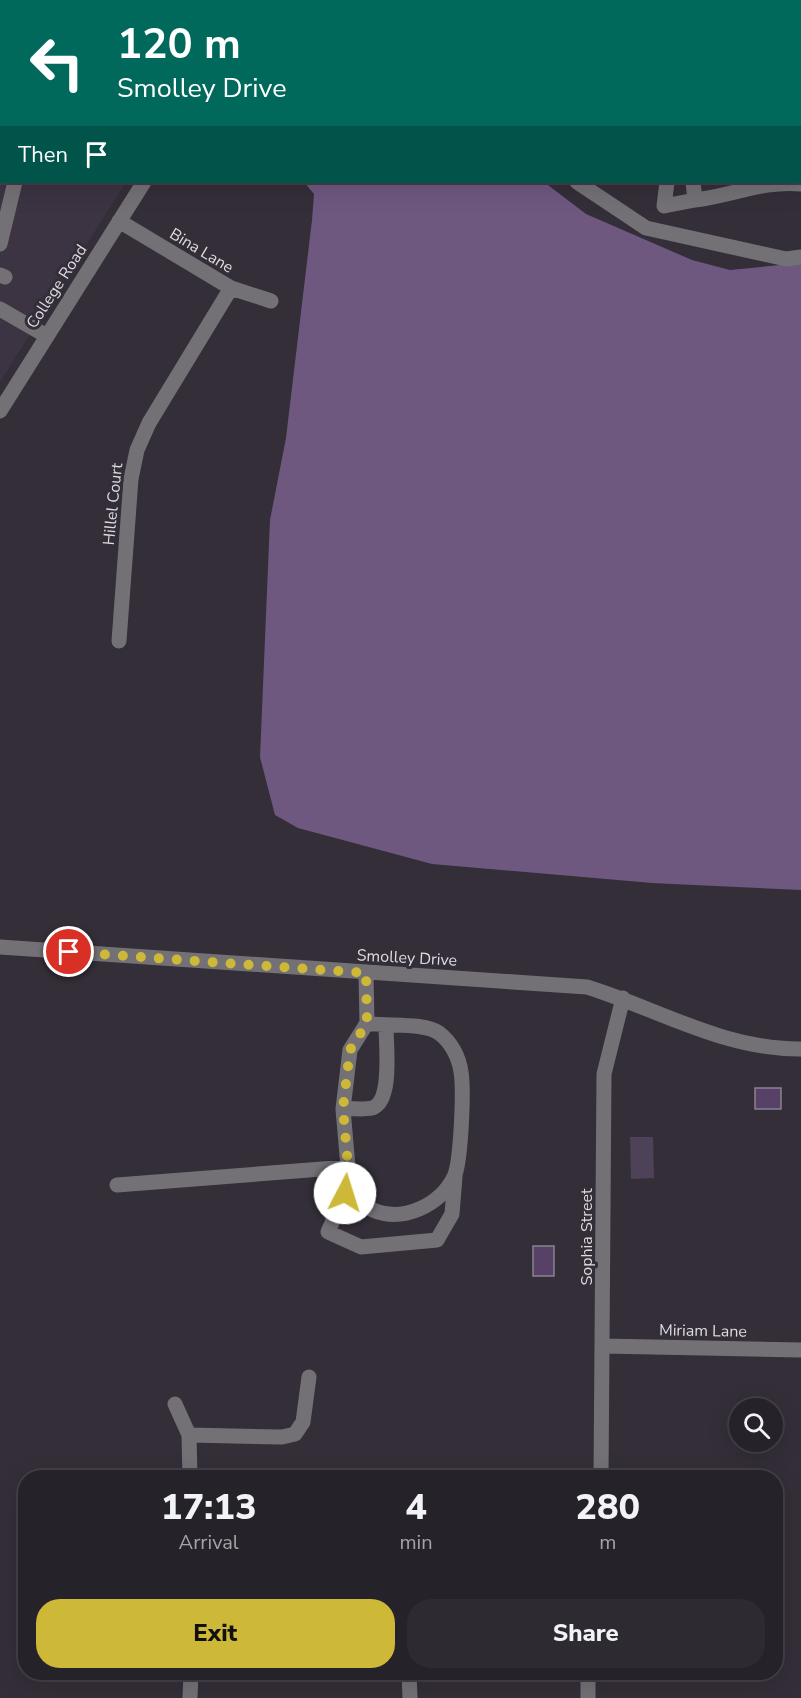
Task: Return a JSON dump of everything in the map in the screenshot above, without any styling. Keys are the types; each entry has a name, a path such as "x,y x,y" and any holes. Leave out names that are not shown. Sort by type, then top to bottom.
{"street":[{"path":"5,242 16,204 15,183"},
{"name":"College Road","path":"0,411 45,335 143,183"},
{"path":"578,183 646,228 786,259 801,256"},
{"path":"667,183 664,206 725,196 779,183"},
{"path":"693,183 695,200"},
{"name":"Bina Lane","path":"119,221 231,288 271,301"},
{"name":"Hillel Court","path":"119,641 131,479 137,450 149,423 231,288"},
{"path":"0,309 45,335"},
{"name":"Smolley Drive","path":"0,947 366,973 532,981 586,987 623,998 729,1040 774,1050 801,1049"},
{"path":"366,973 367,1023 350,1050 343,1108 348,1167 345,1193 328,1232 361,1247 437,1240 452,1214 461,1125 461,1072 456,1056 449,1042 437,1032 423,1027 386,1027 367,1023"},
{"name":"Sophia Street","path":"601,1470 604,1074 623,998"},
{"path":"343,1108 373,1107 381,1102 386,1091 386,1027"},
{"path":"117,1185 348,1167"},
{"path":"345,1193 374,1211 408,1215 438,1198 455,1176"},
{"name":"Miriam Lane","path":"603,1346 801,1350"},
{"path":"189,1435 282,1437 295,1434 303,1422 309,1377"},
{"path":"175,1404 189,1435 190,1470"},
{"path":"190,1698 191,1680"},
{"path":"409,1680 410,1698"},
{"path":"588,1680 588,1698"}],"shaded area":[{"path":"0,183 125,183 0,382"},
{"path":"305,183 545,183 586,214 692,260 730,270 801,263 801,890 652,883 432,864 298,828 275,815 260,757 270,520 286,438 314,194"},
{"path":"630,1137 653,1137 654,1178 631,1179"}],"building":[{"path":"755,1088 781,1088 781,1109 755,1109"},
{"path":"533,1246 554,1246 554,1276 533,1276"}],"route":[{"path":"69,952 366,973 367,1023 350,1050 343,1108 348,1167 345,1193"}]}
